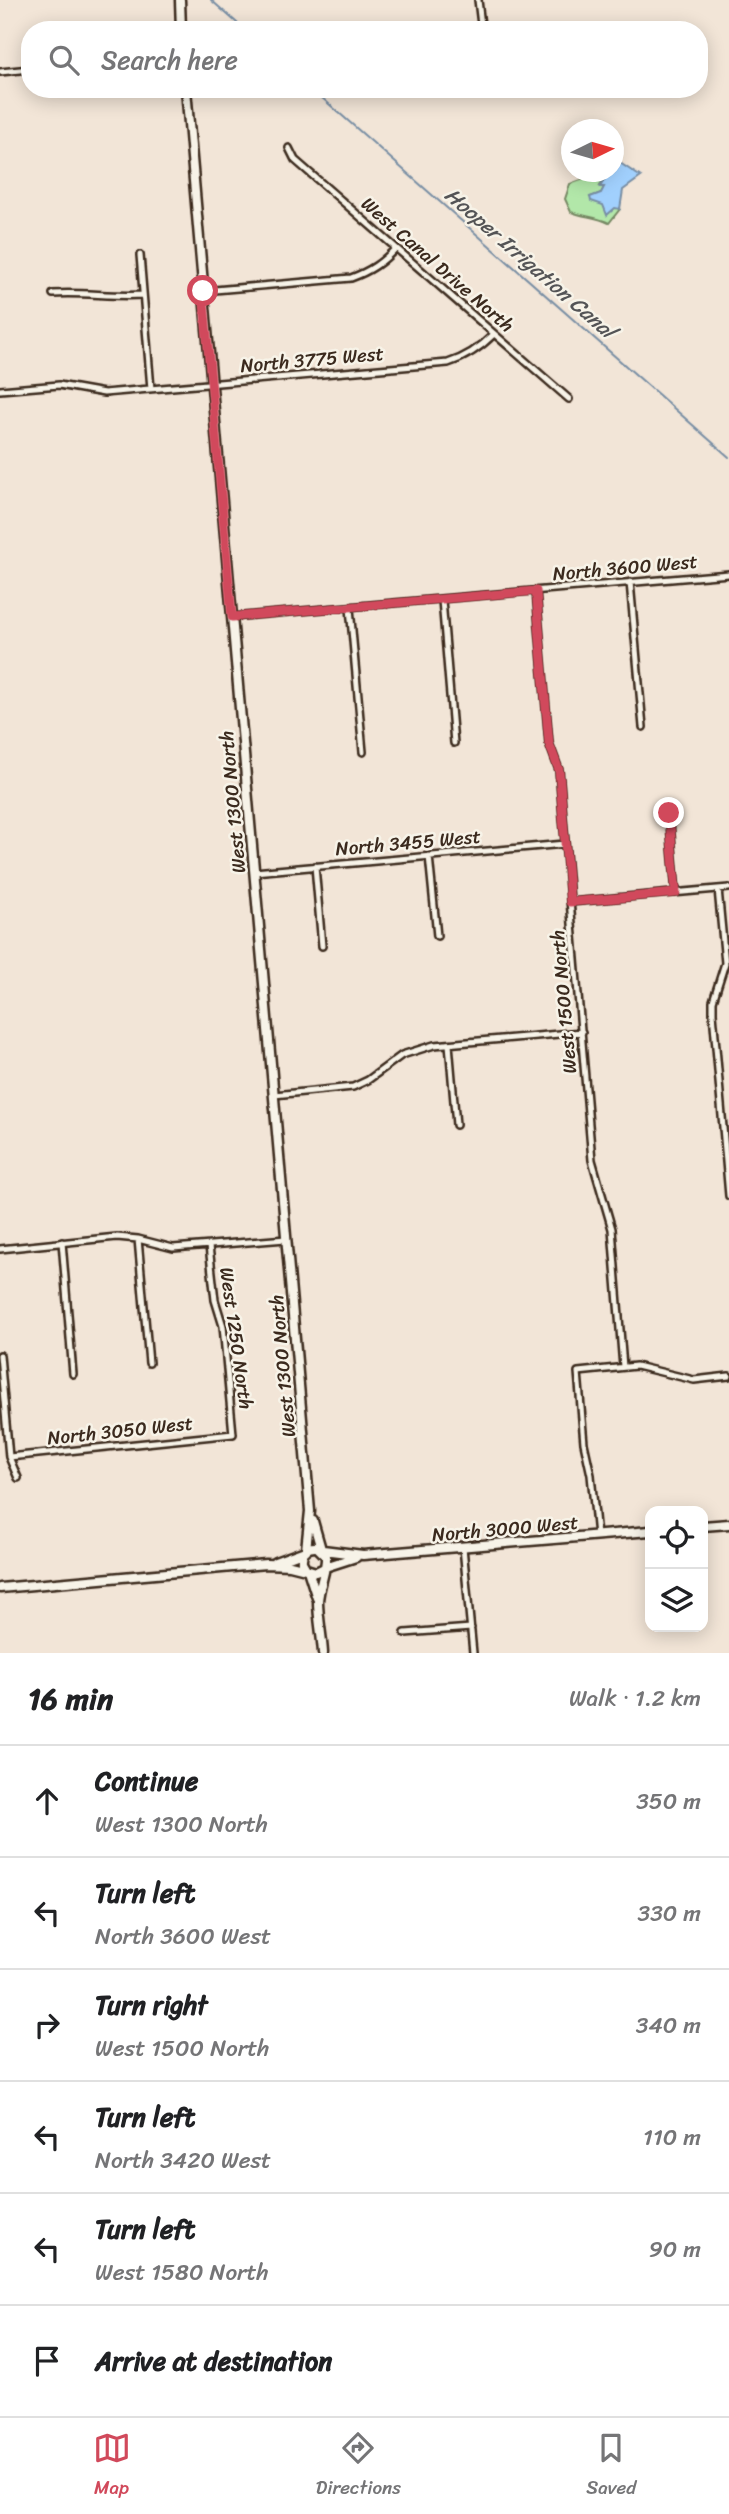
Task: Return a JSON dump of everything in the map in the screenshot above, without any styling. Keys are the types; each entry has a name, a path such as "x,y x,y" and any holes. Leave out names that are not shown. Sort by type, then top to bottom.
{"street":[{"path":"180,0 181,21"},
{"path":"478,0 481,21"},
{"path":"0,72 21,70"},
{"name":"West 1300 North","path":"187,98 310,1511 305,1550"},
{"name":"West Canal Drive North","path":"289,148 295,160 569,400"},
{"path":"203,291 351,278 368,272 383,262 396,248"},
{"path":"140,255 151,389"},
{"path":"53,294 85,292 115,296 143,295"},
{"name":"North 3775 West","path":"0,390 59,385 104,393 448,363 479,349 494,334"},
{"name":"North 3600 West","path":"232,617 729,574"},
{"path":"629,582 643,727"},
{"name":"West 1500 North","path":"536,591 549,743 559,770 594,1168 611,1229 623,1367"},
{"path":"442,600 454,743"},
{"path":"350,608 363,751"},
{"path":"669,813 676,893"},
{"name":"North 3455 West","path":"254,872 565,844"},
{"path":"429,856 437,936"},
{"path":"315,866 322,946"},
{"path":"570,902 729,888"},
{"path":"718,889 725,963 713,1001 713,1013 729,1196"},
{"path":"274,1095 354,1087 402,1055 419,1048 582,1032"},
{"path":"449,1044 456,1125"},
{"path":"0,1249 117,1237 173,1248 286,1239"},
{"path":"138,1239 149,1363"},
{"path":"62,1242 73,1374"},
{"name":"West 1250 North","path":"209,1245 215,1300 223,1326 233,1434"},
{"path":"0,1355 9,1457 18,1478"},
{"path":"597,1536 591,1475 584,1443 578,1372 623,1367 649,1368 694,1380 729,1376"},
{"name":"North 3050 West","path":"9,1457 233,1434"},
{"name":"West 1300 North","path":"310,1511 322,1549"},
{"path":"708,1526 729,1524"},
{"name":"North 3000 West","path":"324,1567 363,1555 645,1531"},
{"path":"0,1588 266,1564 290,1558 313,1547 322,1549 327,1556 318,1601"},
{"path":"463,1547 473,1653"},
{"name":"North 3000 West","path":"322,1549 363,1555"},
{"path":"305,1550 302,1562 318,1601 323,1653"},
{"path":"266,1564 316,1572 324,1567"},
{"path":"405,1633 471,1628"}],"green space":[{"path":"602,182 600,186 605,187 601,193 591,197 620,209 609,223 571,212 565,199 570,184"}],"water":[{"path":"624,166 641,177 623,190 620,209 615,208 607,215 603,205 591,201 590,197 601,193 604,187 600,187 603,182 624,182"}],"waterway":[{"name":"Hooper Irrigation Canal","path":"211,0 235,21"},
{"name":"Hooper Irrigation Canal","path":"322,98 729,457"}],"route":[{"path":"203,291 232,617 536,591 549,743 559,770 570,902 676,893 669,813"}]}
